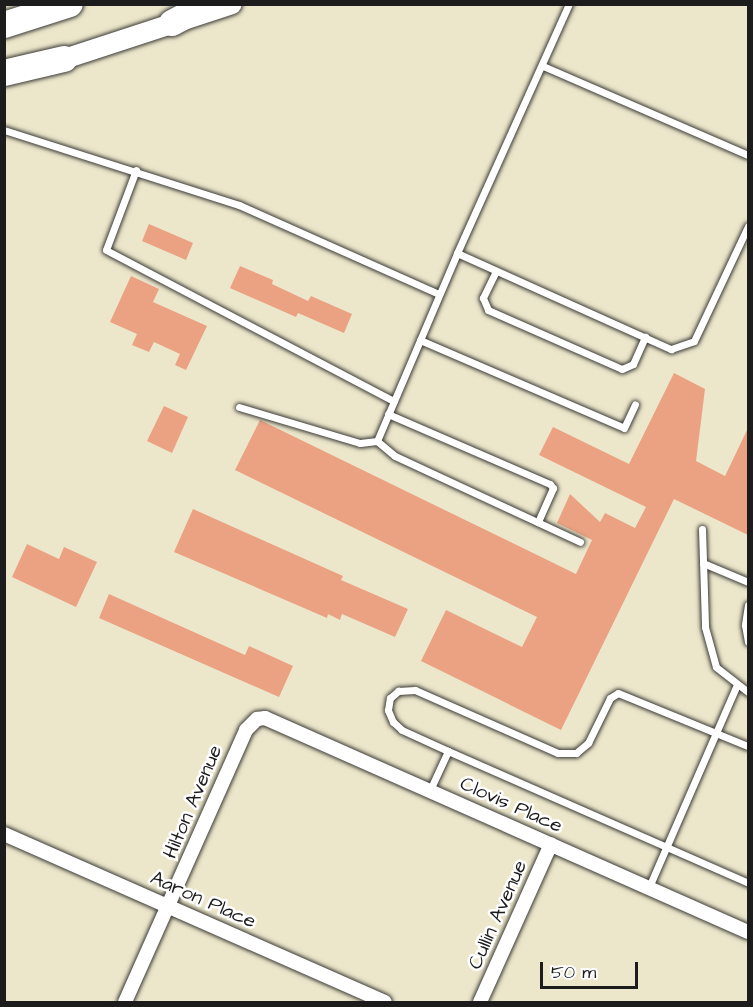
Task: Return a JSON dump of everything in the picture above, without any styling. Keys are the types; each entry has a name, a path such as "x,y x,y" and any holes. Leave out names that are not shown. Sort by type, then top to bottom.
{"highway":[{"path":"4,25 70,4"},
{"path":"172,23 207,4"},
{"path":"4,73 64,59"}],"main road":[{"path":"4,79 232,4"}],"street":[{"name":"Clovis Place","path":"257,719 274,721 748,932"},
{"name":"Hilton Avenue","path":"125,1002 170,906 246,730 257,719"},
{"name":"Aaron Place","path":"4,834 385,1002"},
{"name":"Cullin Avenue","path":"480,1002 551,844"}],"lane":[{"path":"377,441 457,253 569,4"},
{"path":"543,66 748,155"},
{"path":"4,130 136,170 238,205 439,294"},
{"path":"136,170 106,250 394,401"},
{"path":"457,253 671,349 694,341 748,226"},
{"path":"496,271 483,298 488,310 622,369 633,364 645,337"},
{"path":"420,340 624,428 635,404"},
{"path":"239,407 360,443 377,441 395,456 580,542"},
{"path":"388,414 550,484 553,488 538,522"},
{"path":"702,529 705,627 716,667 748,692"},
{"path":"703,563 748,582"},
{"path":"748,604 745,625 748,642"},
{"path":"649,887 737,685"},
{"path":"748,746 618,693 607,704 588,743 576,753 558,753 415,690 398,691 390,698 388,710 393,722 402,730 748,883"},
{"path":"430,790 448,751"}],"building":[{"path":"149,224 193,243 186,260 142,241"},
{"path":"240,266 273,280 272,284 308,301 311,296 352,314 344,333 298,313 296,317 230,288"},
{"path":"131,276 159,289 153,302 207,326 186,370 175,365 180,354 154,342 149,352 132,345 137,334 110,322"},
{"path":"674,373 705,389 696,461 725,476 748,428 748,535 674,499 561,730 421,661 446,610 522,647 537,617 235,470 260,420 576,574 592,540 557,523 570,494 600,522 605,513 635,528 646,507 539,455 553,427 629,464"},
{"path":"164,406 188,417 172,453 147,441"},
{"path":"193,509 343,576 341,580 408,609 395,637 342,614 340,620 328,614 327,618 174,552"},
{"path":"27,544 59,559 64,547 97,562 76,607 12,577"},
{"path":"109,594 245,655 249,646 293,666 279,697 99,618"}]}
